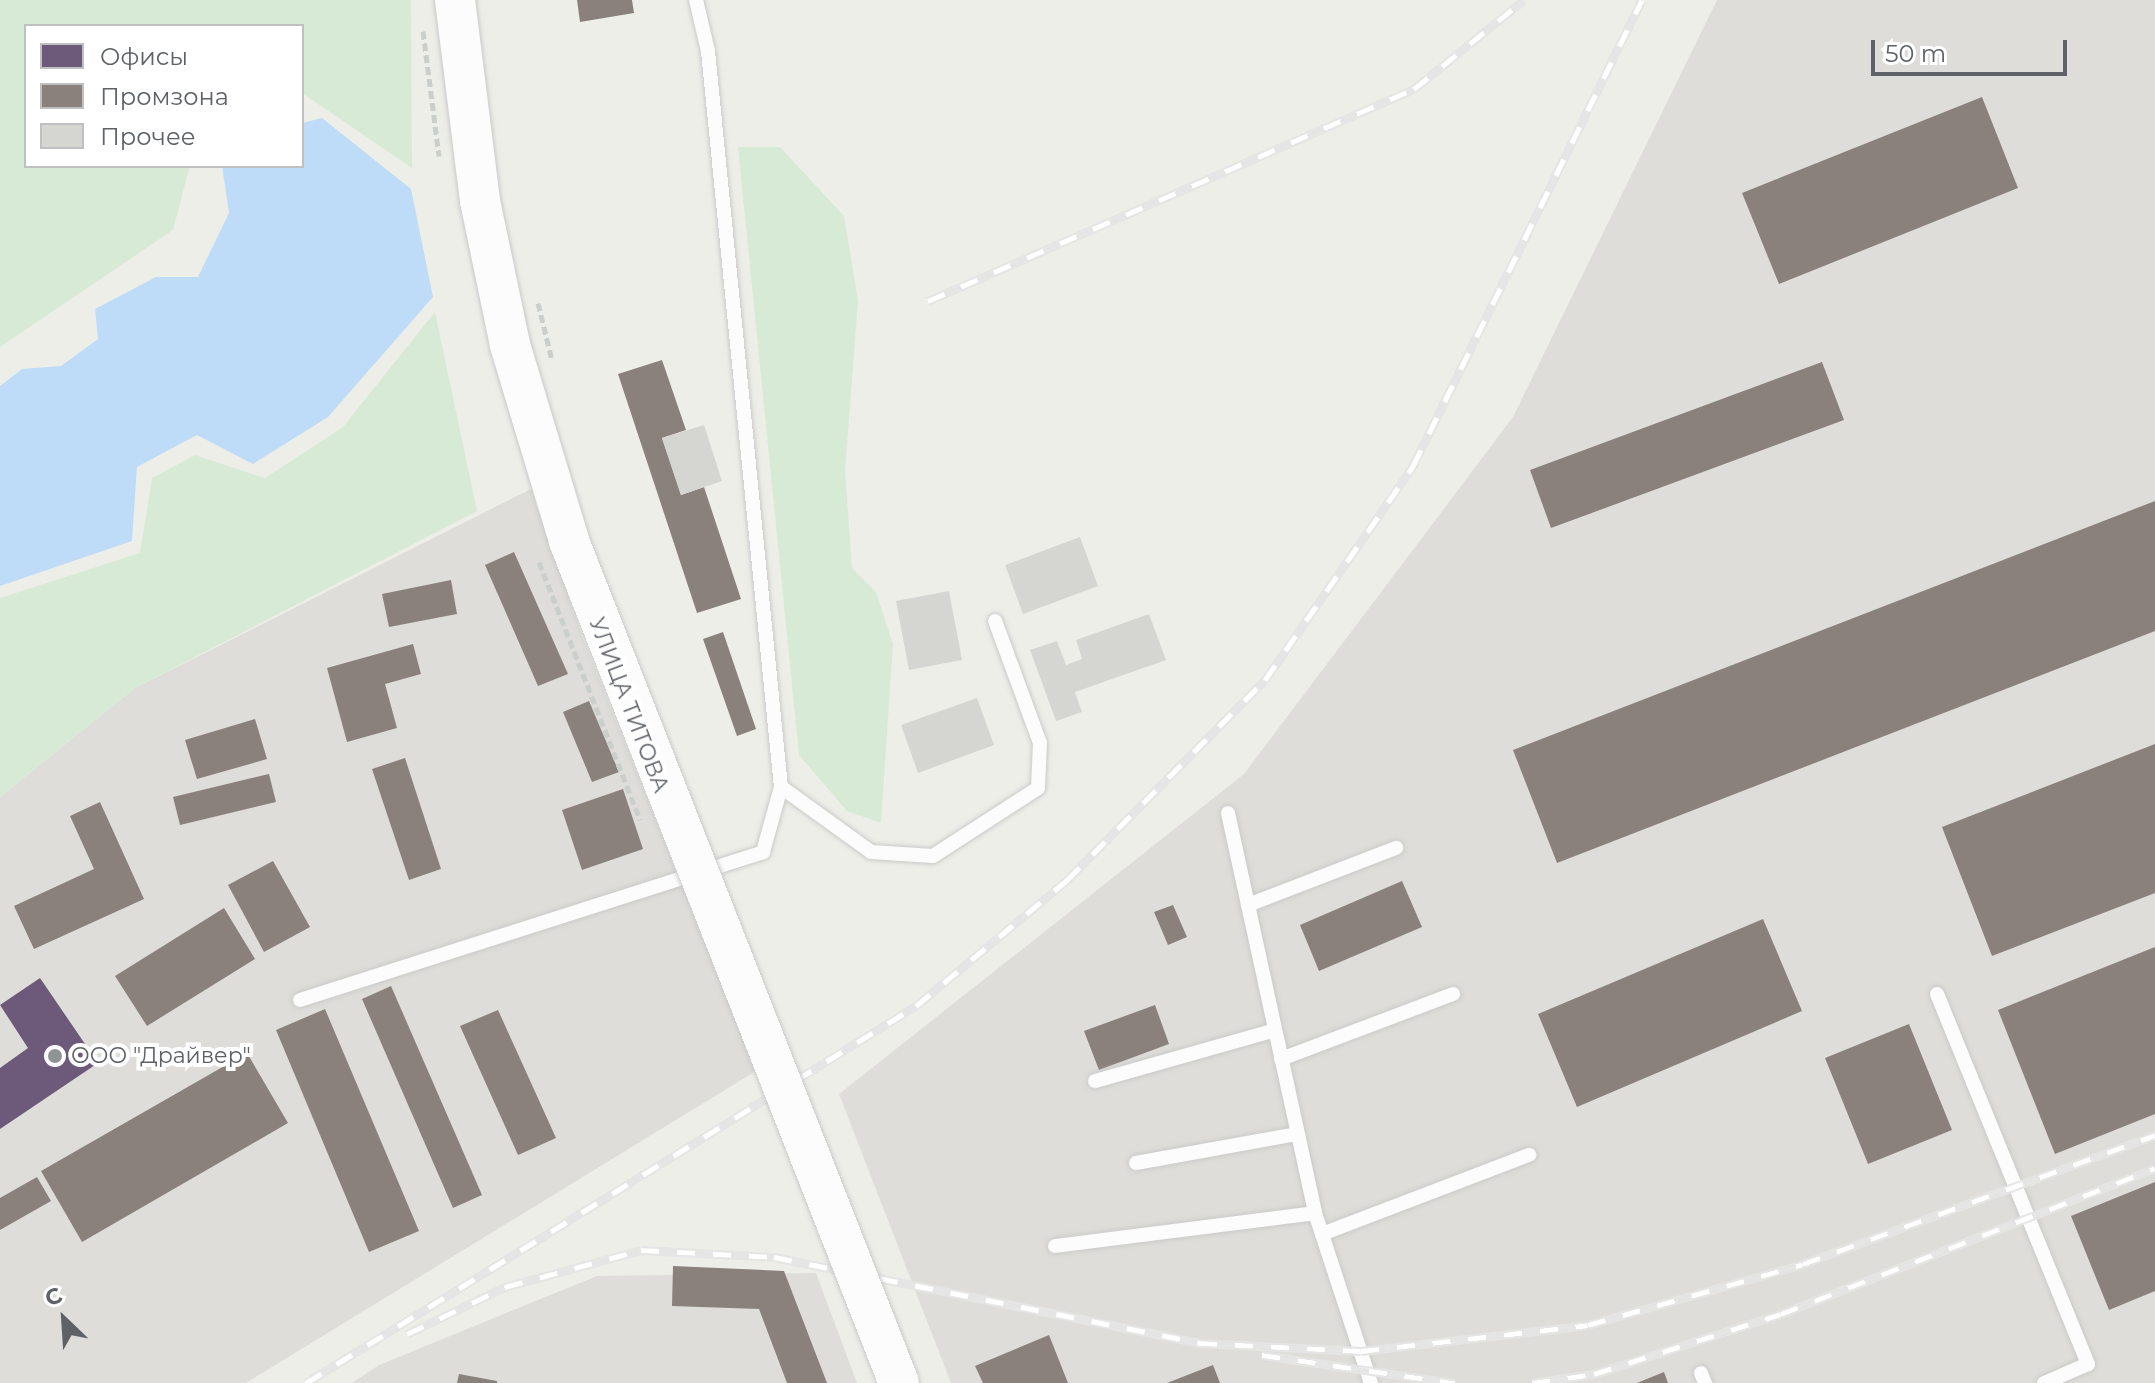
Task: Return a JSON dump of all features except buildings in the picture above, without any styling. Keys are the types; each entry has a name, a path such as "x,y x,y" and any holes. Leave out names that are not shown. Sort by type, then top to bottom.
{"main road":[{"name":"УЛИЦА ТИТОВА","path":"455,0 480,201 510,345 574,555 899,1383"}],"lane":[{"path":"300,1000 763,852 781,787 708,51 696,0"},
{"path":"781,787 871,852 933,856 1038,788 1040,743 995,621"},
{"path":"1228,813 1315,1213 1371,1383"},
{"path":"1248,905 1396,848"},
{"path":"1281,1059 1453,994"},
{"path":"1937,994 2088,1364 2044,1383"},
{"path":"1095,1081 1275,1030"},
{"path":"1136,1163 1297,1134"},
{"path":"1322,1234 1529,1155"},
{"path":"1055,1246 1315,1213"}],"path":[{"path":"534,287 555,375"}],"shaded area":[{"path":"1717,0 2155,0 2155,1383 951,1383 839,1094 1244,774 1513,417"},
{"path":"531,489 583,639 756,1071 246,1383 0,1383 0,797 135,688"},
{"path":"816,1273 857,1383 352,1383 379,1365 597,1276"}],"green space":[{"path":"0,0 411,0 412,168 304,94 304,24 24,24 24,168 189,168 173,230 0,347"},
{"path":"738,147 780,147 844,216 858,301 845,471 852,568 876,592 893,644 881,823 847,811 799,755"},
{"path":"435,312 477,511 135,688 0,797 0,598 140,553 152,478 195,455 265,478 343,427"}],"water":[{"path":"322,118 411,189 433,297 328,417 253,464 197,435 137,467 132,541 0,586 0,386 22,369 61,366 98,339 95,309 156,277 198,277 229,213 222,168 304,168 304,122"}],"railway":[{"path":"928,301 1414,89 1524,0"},
{"path":"306,1383 916,1006 1067,880 1265,680 1413,466 1642,0"},
{"path":"407,1334 505,1287 641,1250 774,1257 1199,1343 1361,1351 1588,1325 1803,1264 2155,1135"},
{"path":"1532,1383 1594,1374 1781,1314 2155,1168"},
{"path":"1262,1355 1455,1383"}],"place":[{"name":"ООО \"Драйвер\"","path":"55,1056"}]}
